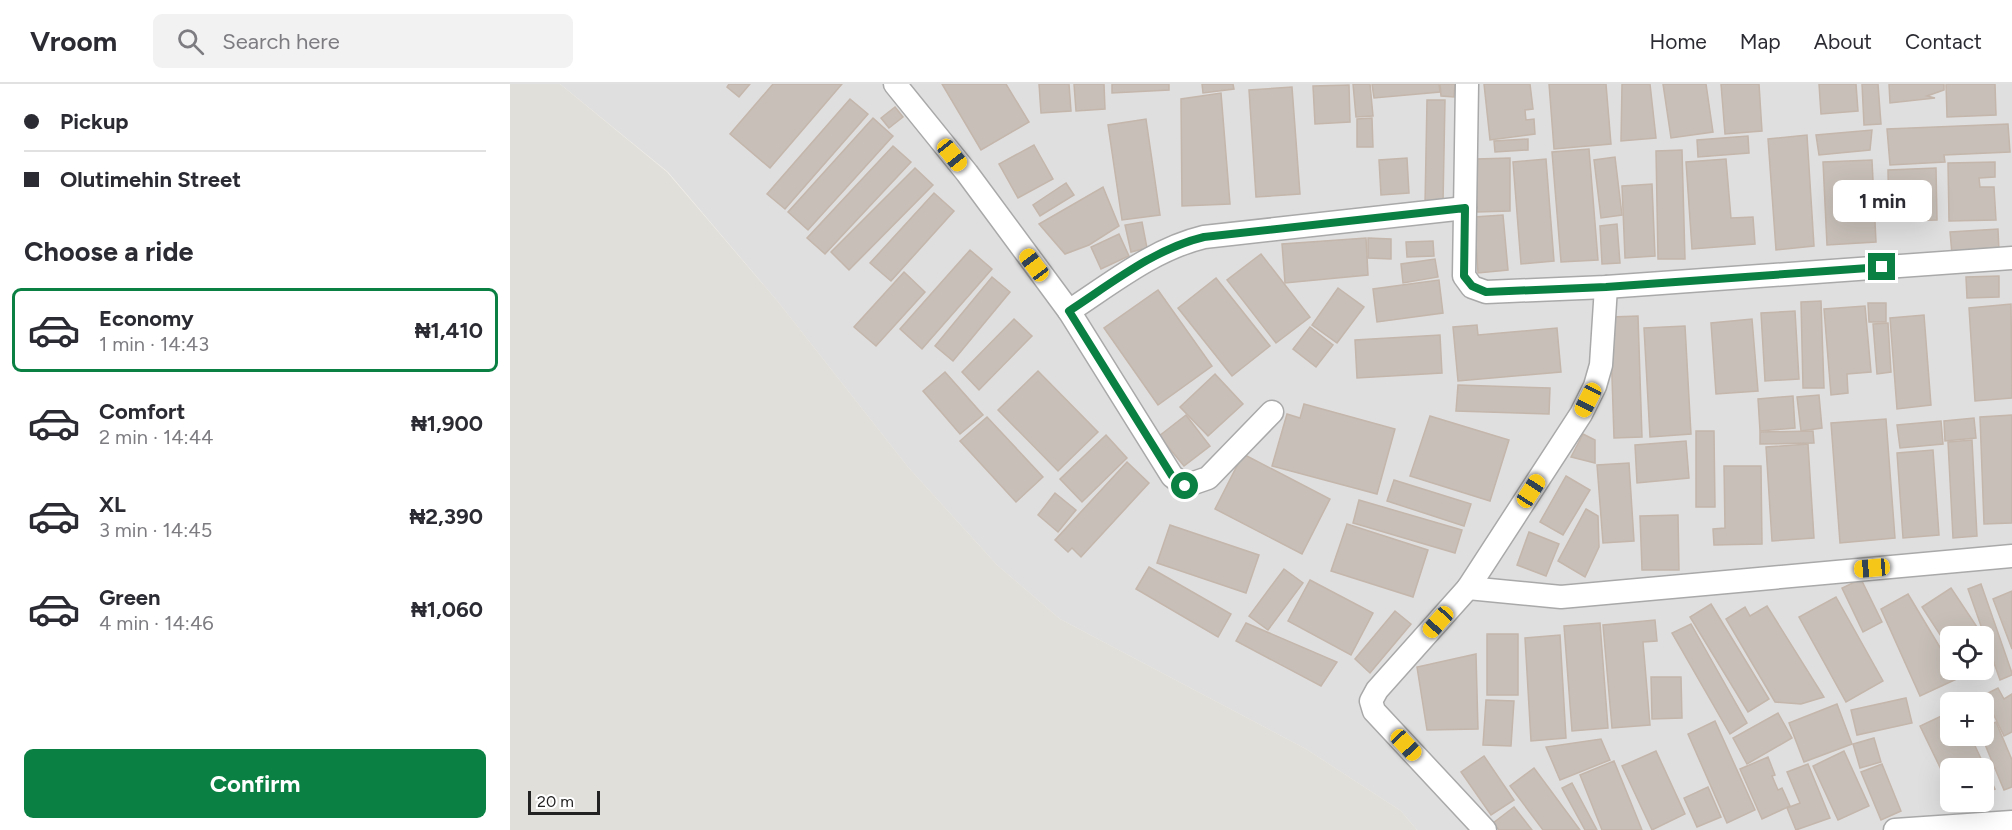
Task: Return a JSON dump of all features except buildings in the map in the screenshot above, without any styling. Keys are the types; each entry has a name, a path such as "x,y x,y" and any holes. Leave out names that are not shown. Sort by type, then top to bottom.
{"street":[{"path":"895,84 967,173 1069,311 1172,476 1185,486 1208,478 1272,412"},
{"path":"1467,84 1464,276 1472,286 1486,292 1606,287 2012,258"},
{"path":"1069,311 1151,258 1182,242 1204,237 1465,208"},
{"path":"1485,830 1374,711 1371,701 1377,690 1468,588 1581,414 1595,386 1601,365 1606,287"},
{"path":"1468,588 1561,597 2012,556"},
{"path":"1895,830 2012,822"}],"shaded area":[{"path":"510,84 560,84 667,172 779,303 908,467 997,565 1060,619 1306,749 1401,811 1417,830 510,830"},
{"path":"560,84 2012,84 2012,830 1417,830 1401,811 1306,749 1060,619 997,565 908,467 779,303 668,172"}],"route":[{"path":"1185,486 1172,476 1069,311 1151,258 1182,242 1204,237 1465,208 1464,276 1472,286 1486,292 1606,287 1882,267"}]}
